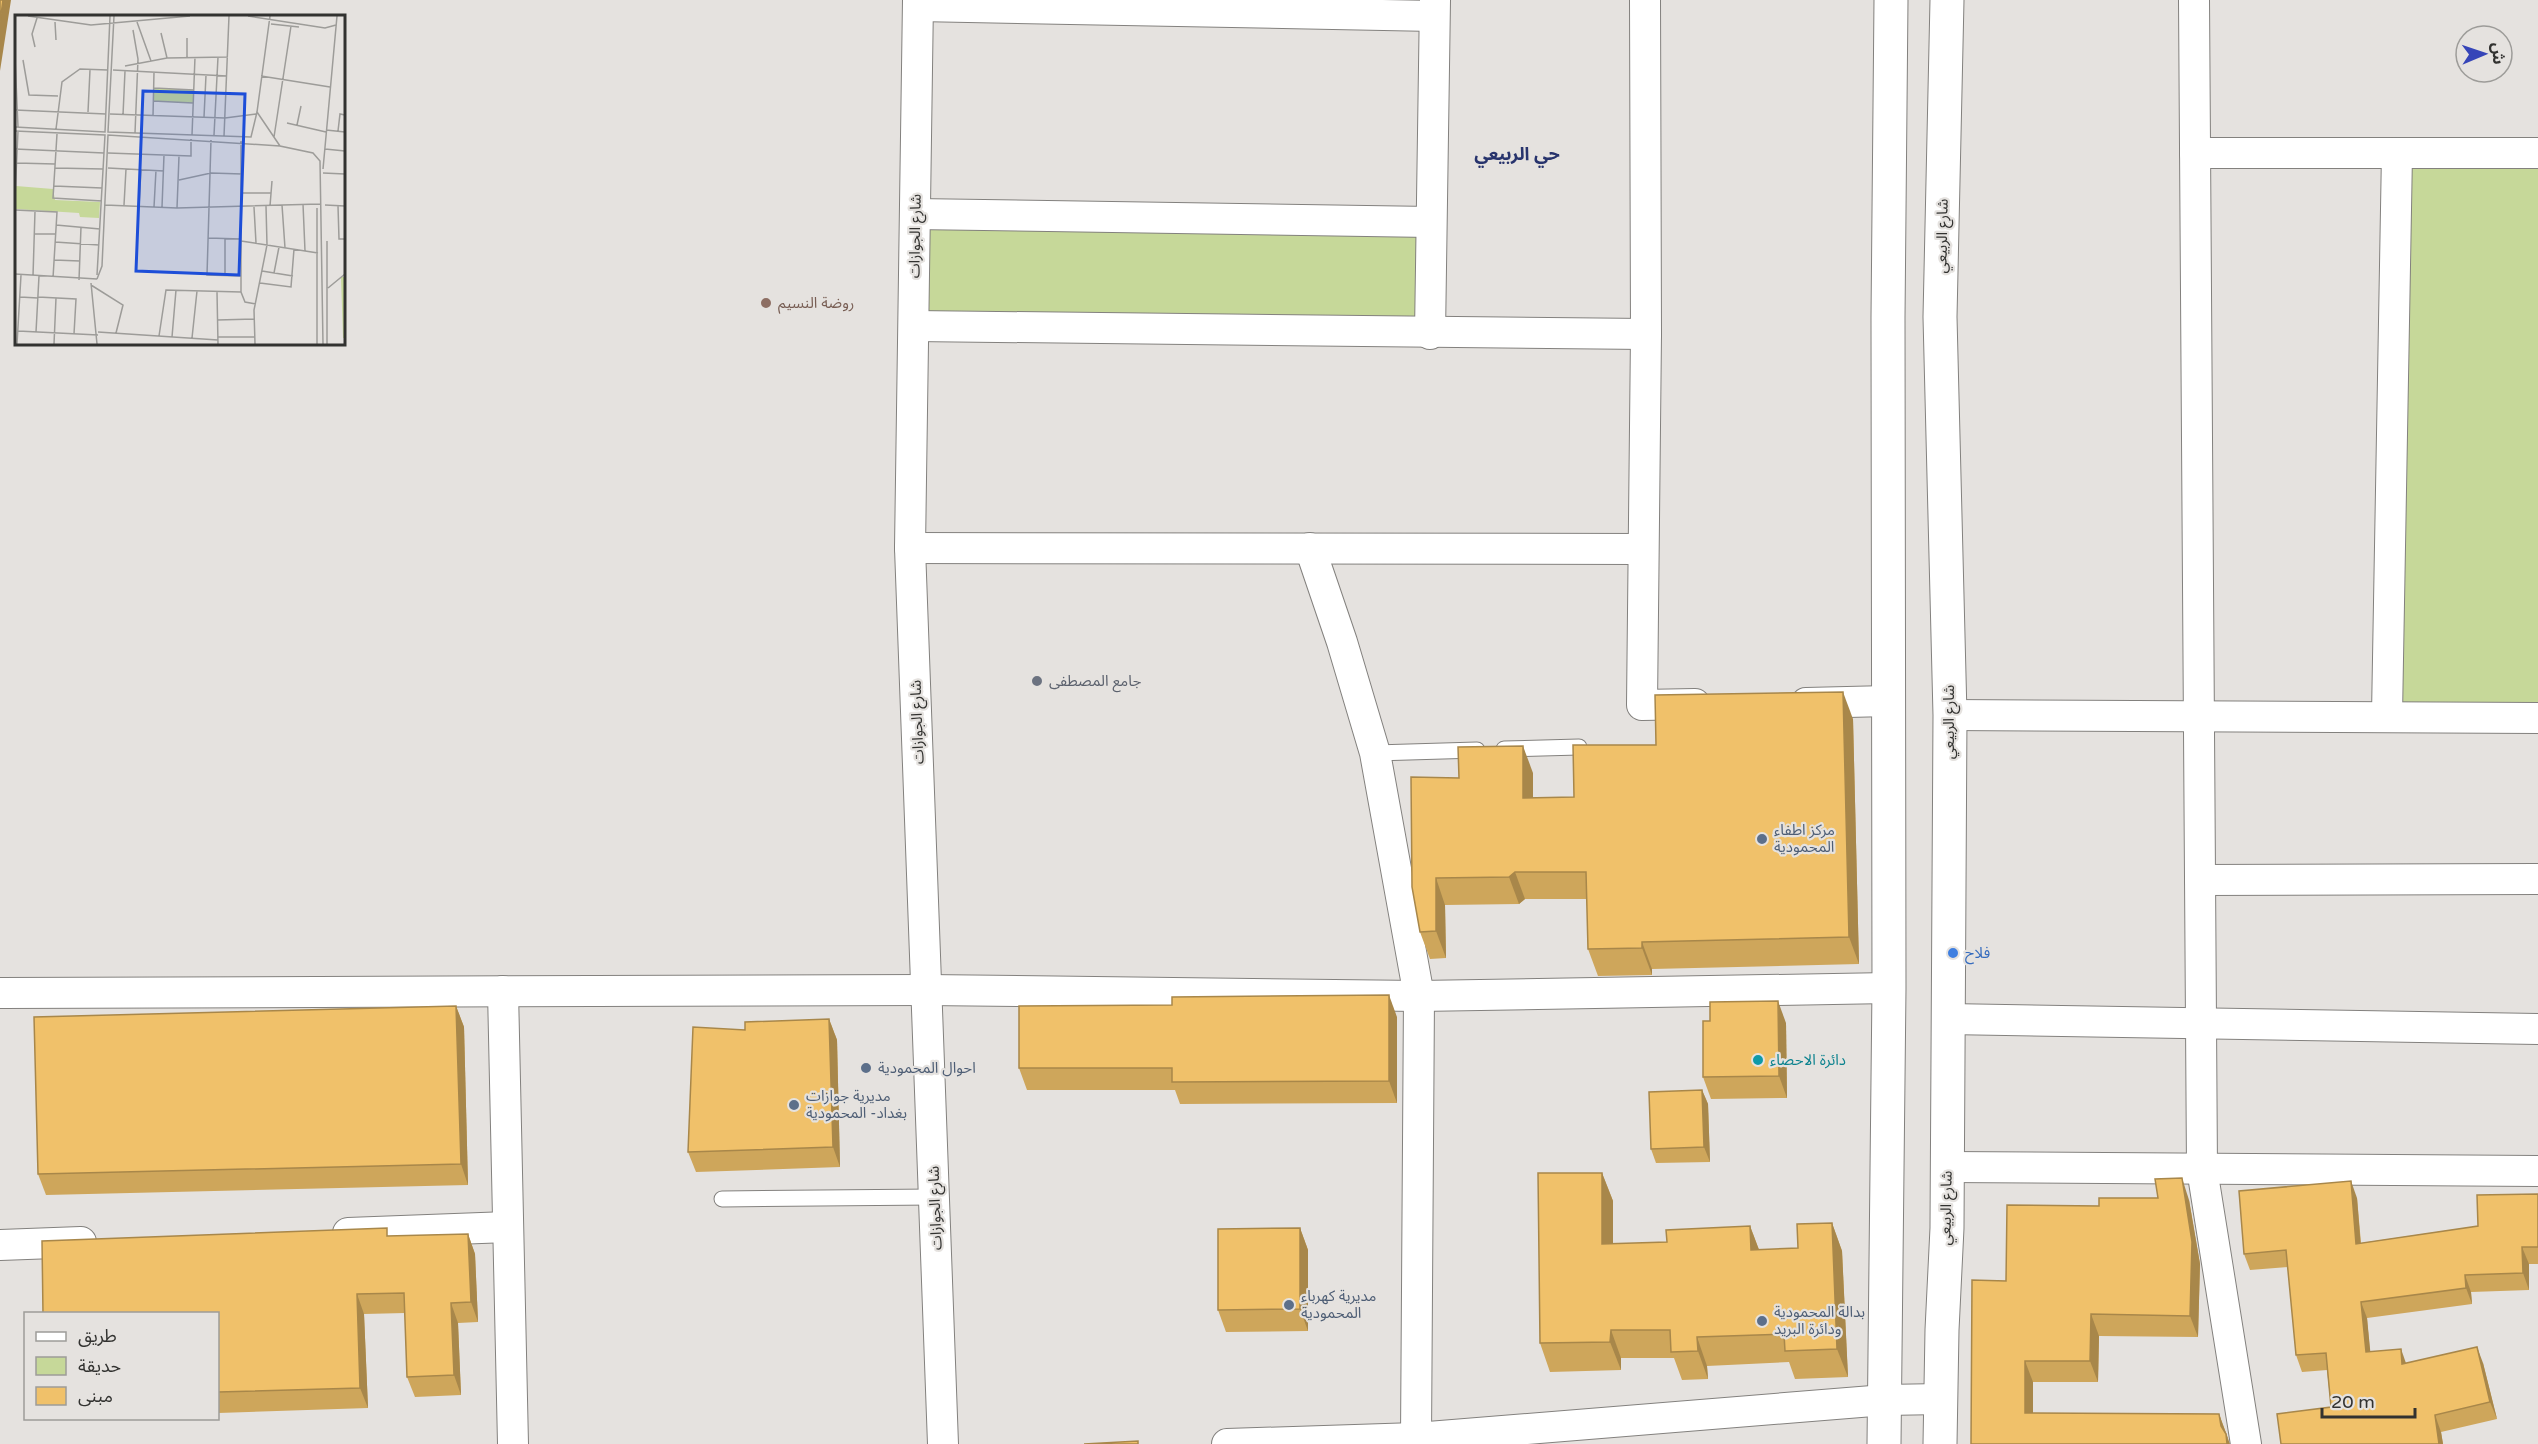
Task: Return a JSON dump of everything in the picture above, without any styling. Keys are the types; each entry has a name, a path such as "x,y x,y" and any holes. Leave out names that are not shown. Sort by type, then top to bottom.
{"street":[{"path":"1645,0 1646,334 1642,705 1724,704"},
{"path":"1884,1444 1889,988 1888,265 1891,0"},
{"name":"شارع الربيعي","path":"1940,1444 1947,1167 1950,715 1941,348 1947,0"},
{"path":"2194,0 2202,1169 2246,1444"},
{"path":"918,3 1435,8 1430,334"},
{"name":"شارع الجوازات","path":"918,3 910,548 943,1444"},
{"path":"2195,153 2538,153"},
{"path":"2387,715 2397,153"},
{"path":"915,214 1431,222"},
{"path":"1888,265 1896,289 1910,297 1926,295 1933,290 1941,273"},
{"path":"1888,347 1902,327 1917,323 1932,329 1941,348"},
{"path":"914,326 1430,334 1646,334"},
{"path":"910,548 1643,549"},
{"path":"1310,548 1342,642 1375,753 1419,996 1416,1438"},
{"path":"1783,703 1888,701"},
{"path":"1950,715 2538,717"},
{"path":"2200,880 2538,879"},
{"path":"0,993 926,990 1419,996 1889,988"},
{"path":"503,991 513,1444"},
{"path":"1948,1019 2538,1029"},
{"path":"1947,1167 2538,1171"},
{"path":"319,1234 508,1227"},
{"path":"0,1245 106,1241"},
{"path":"1227,1444 1416,1438 1886,1400 1941,1399"}],"lane":[{"path":"1375,753 1579,747"},
{"path":"722,1199 934,1197"}],"green space":[{"path":"2397,153 2538,153 2538,718 2387,715"},
{"path":"915,214 1431,222 1430,334 914,326"}],"building":[{"path":"0,0 3,0 0,22"},
{"path":"1843,692 1849,937 1642,942 1642,948 1588,949 1586,872 1515,872 1509,877 1436,878 1436,931 1420,932 1412,887 1411,777 1459,778 1458,747 1523,746 1523,798 1574,797 1573,745 1656,745 1655,695"},
{"path":"1389,995 1389,1081 1172,1082 1172,1068 1019,1068 1019,1006 1172,1005 1172,997"},
{"path":"1778,1001 1779,1076 1703,1077 1703,1021 1710,1021 1710,1002"},
{"path":"456,1006 461,1164 38,1174 34,1017"},
{"path":"829,1019 833,1147 688,1152 693,1027 745,1030 745,1022"},
{"path":"1702,1090 1704,1147 1651,1149 1649,1092"},
{"path":"1538,1173 1602,1173 1602,1244 1667,1242 1666,1230 1750,1226 1751,1250 1798,1248 1797,1224 1832,1223 1837,1349 1785,1351 1784,1334 1697,1337 1698,1351 1671,1352 1670,1330 1611,1330 1610,1342 1540,1343"},
{"path":"2182,1178 2192,1242 2190,1316 2091,1314 2090,1361 2025,1361 2025,1413 2219,1414 2227,1444 1971,1444 1972,1280 2006,1281 2007,1205 2099,1206 2099,1198 2158,1198 2155,1179"},
{"path":"2351,1181 2356,1244 2478,1226 2477,1195 2538,1194 2538,1247 2522,1247 2523,1273 2465,1275 2466,1288 2361,1302 2366,1352 2401,1349 2402,1364 2477,1347 2490,1402 2435,1415 2439,1444 2281,1444 2277,1414 2331,1407 2326,1353 2296,1355 2286,1250 2244,1254 2239,1191"},
{"path":"387,1228 387,1236 468,1234 471,1302 451,1303 454,1375 407,1377 404,1293 357,1294 360,1388 219,1392 219,1312 43,1312 42,1241"},
{"path":"1300,1228 1300,1309 1218,1310 1218,1229"},
{"path":"1138,1441 1138,1444 1084,1444"}],"place":[{"name":"روضة النسيم","path":"766,303"},
{"name":"جامع المصطفى","path":"1037,681"},
{"name":"مركز اطفاء المحمودية","path":"1762,839"},
{"name":"فلاح","path":"1953,953"},
{"name":"دائرة الاحصاء","path":"1758,1060"},
{"name":"احوال المحمودية","path":"866,1068"},
{"name":"مديرية جوازات بغداد- المحمودية","path":"794,1105"},
{"name":"مديرية كهرباء المحمودية","path":"1289,1305"},
{"name":"بدالة المحمودية ودائرة البريد","path":"1762,1321"}],"district":[{"name":"حي الربيعي","path":"1517,154"}]}
